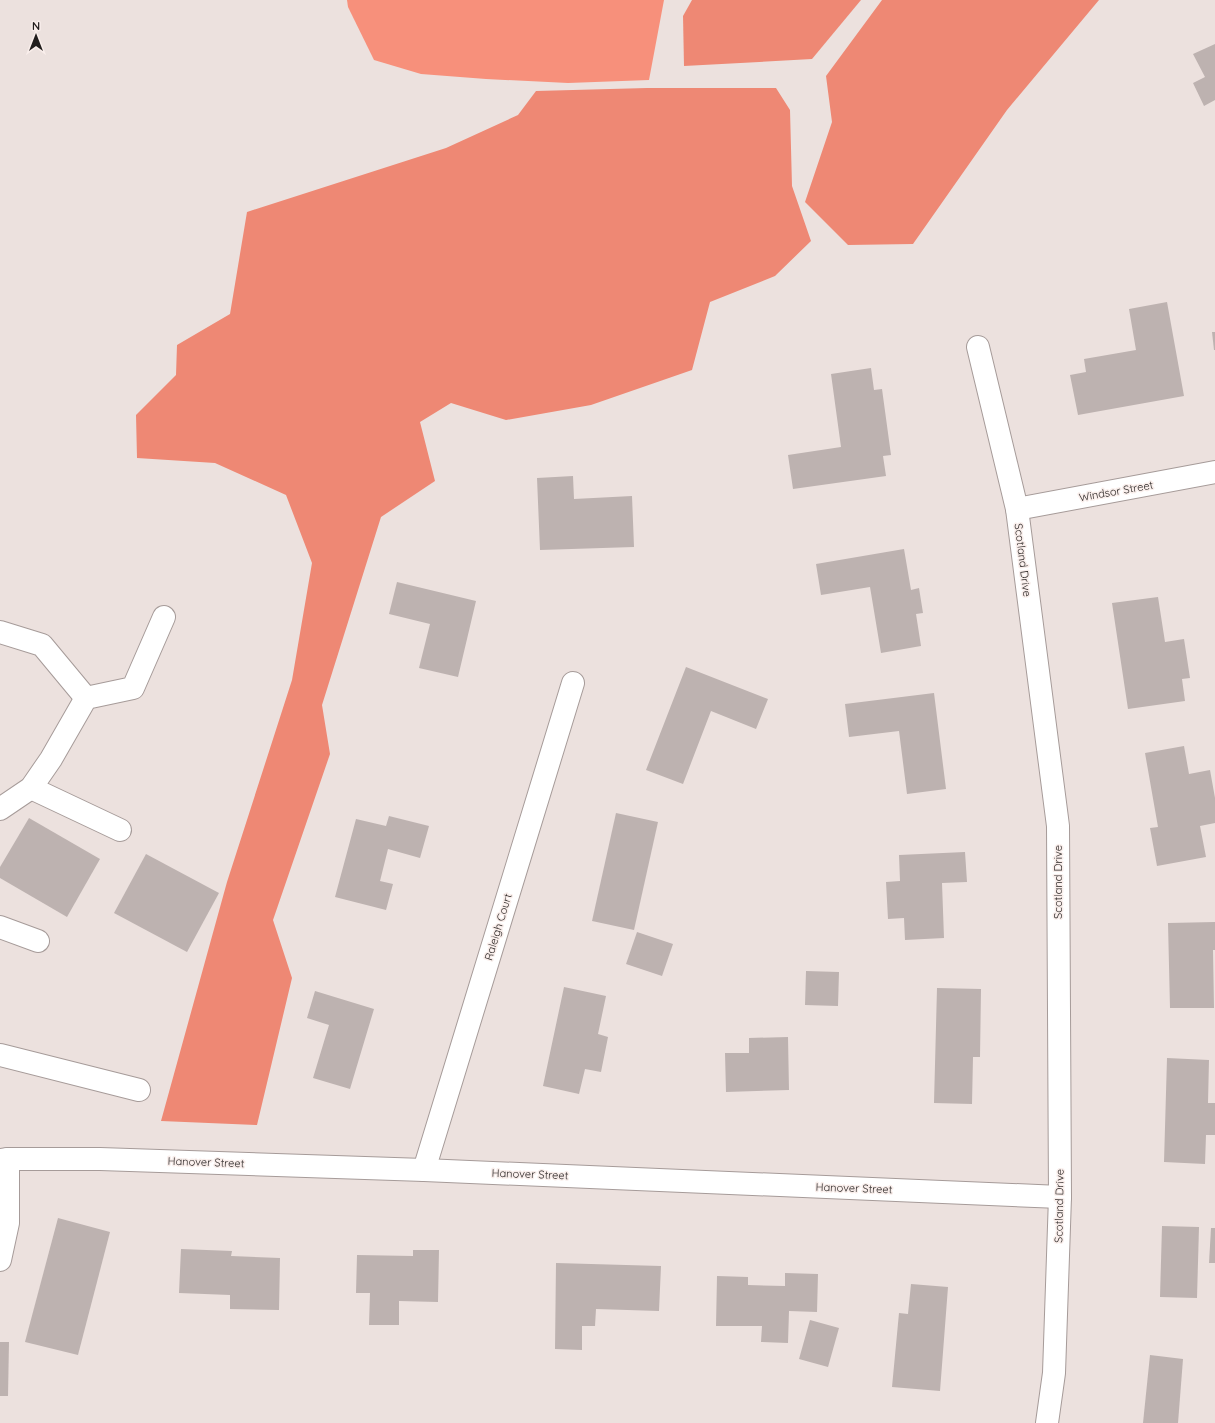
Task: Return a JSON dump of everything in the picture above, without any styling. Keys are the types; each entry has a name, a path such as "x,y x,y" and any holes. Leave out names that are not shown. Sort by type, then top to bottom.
{"street":[{"name":"Scotland Drive","path":"978,348 1017,509 1058,826 1060,1197 1054,1373 1047,1423"},
{"name":"Windsor Street","path":"1017,509 1215,472"},
{"path":"0,809 31,788 51,759 86,698 133,688 164,617"},
{"path":"0,632 42,645 86,698"},
{"name":"Raleigh Court","path":"424,1170 573,683"},
{"path":"31,788 120,830"},
{"path":"0,927 38,941"},
{"path":"0,1055 139,1090"},
{"name":"Hanover Street","path":"4,1160 100,1159 424,1170 1060,1197"},
{"path":"0,1260 8,1222 4,1160"}],"shaded area":[{"path":"347,0 664,0 649,80 568,83 421,74 374,60 348,7"},
{"path":"692,0 861,0 812,59 684,66 683,16"},
{"path":"882,0 1099,0 1007,110 913,244 848,245 805,202 832,122 826,76"},
{"path":"647,88 776,88 790,110 792,186 811,241 775,276 710,302 692,370 591,405 506,420 451,403 420,422 435,481 381,517 322,705 330,754 273,920 292,978 257,1125 161,1121 227,882 292,680 312,563 286,495 215,463 137,458 136,415 176,375 177,345 230,314 247,212 446,148 518,115 536,91"}],"building":[{"path":"1215,44 1215,100 1204,106 1193,83 1205,77 1193,54"},
{"path":"1167,302 1184,396 1078,415 1070,375 1086,372 1084,359 1136,350 1129,309"},
{"path":"1212,332 1215,332 1215,350 1214,350"},
{"path":"871,368 874,390 882,389 891,455 883,456 886,476 793,489 788,455 841,447 831,374"},
{"path":"573,476 574,499 632,496 634,547 540,550 537,478"},
{"path":"904,549 911,590 919,588 923,613 916,614 921,646 881,653 870,587 821,595 816,564"},
{"path":"397,582 476,601 458,677 419,668 430,624 389,614"},
{"path":"1158,597 1165,642 1184,639 1190,678 1182,679 1185,701 1128,709 1112,603"},
{"path":"686,667 768,699 756,729 711,711 683,784 646,770"},
{"path":"934,693 946,789 907,794 899,731 849,737 845,704"},
{"path":"1184,746 1189,774 1210,770 1215,798 1215,823 1200,826 1206,857 1157,866 1150,828 1158,827 1145,753"},
{"path":"616,813 658,822 634,930 592,921"},
{"path":"389,816 429,826 420,858 388,849 380,881 393,884 386,910 335,897 356,819 386,826"},
{"path":"29,818 100,859 67,917 0,878 0,867"},
{"path":"965,852 967,882 942,883 944,938 905,940 904,918 888,919 886,882 900,881 899,855"},
{"path":"146,854 219,893 187,952 114,913"},
{"path":"1215,922 1215,950 1213,950 1214,1008 1170,1008 1168,923"},
{"path":"637,932 673,944 662,976 626,964"},
{"path":"806,971 839,972 838,1006 805,1005"},
{"path":"564,987 606,996 598,1034 608,1037 601,1072 585,1069 579,1094 543,1086"},
{"path":"937,988 981,989 980,1057 973,1057 972,1104 934,1103"},
{"path":"315,991 374,1009 350,1089 313,1078 329,1025 307,1018"},
{"path":"788,1037 789,1090 726,1092 725,1053 749,1053 749,1038"},
{"path":"1167,1058 1209,1060 1208,1103 1215,1103 1215,1135 1206,1135 1205,1164 1164,1162"},
{"path":"58,1218 110,1232 78,1355 25,1342"},
{"path":"1162,1226 1199,1227 1197,1298 1160,1297"},
{"path":"1211,1228 1215,1228 1215,1263 1209,1263"},
{"path":"181,1249 232,1251 231,1256 280,1258 279,1310 230,1309 230,1295 179,1293"},
{"path":"413,1250 439,1250 438,1302 399,1301 399,1325 369,1325 370,1293 356,1293 357,1255 413,1256"},
{"path":"556,1263 661,1266 659,1311 596,1309 595,1326 582,1326 582,1350 555,1349"},
{"path":"785,1273 818,1274 817,1312 789,1311 788,1343 761,1342 762,1326 716,1326 717,1276 748,1277 748,1285 785,1286"},
{"path":"911,1284 948,1287 940,1391 892,1387 899,1313 908,1314"},
{"path":"810,1320 839,1328 828,1367 799,1359"},
{"path":"0,1342 9,1342 8,1396 0,1396"},
{"path":"1150,1355 1183,1359 1178,1423 1143,1423"}]}
